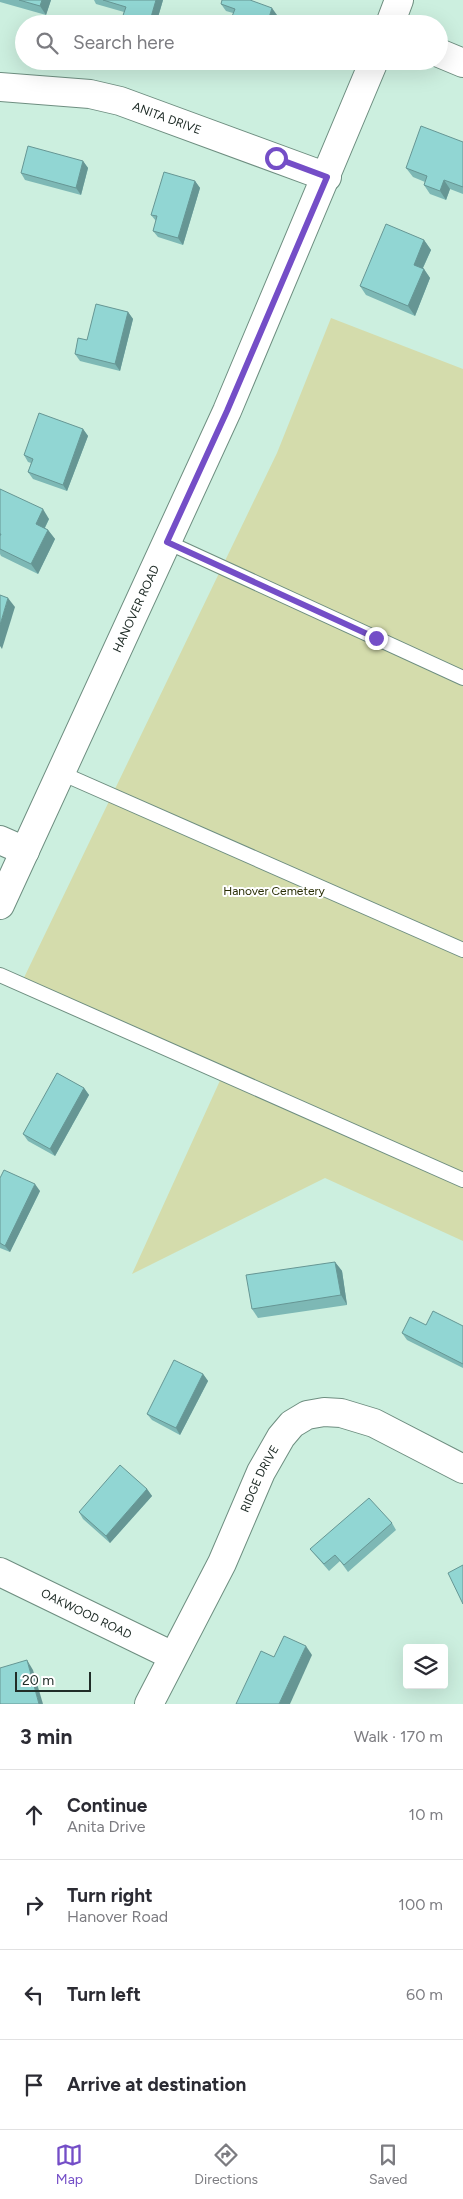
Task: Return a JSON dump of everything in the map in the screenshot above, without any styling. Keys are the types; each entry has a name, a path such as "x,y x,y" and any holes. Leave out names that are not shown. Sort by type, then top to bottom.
{"street":[{"path":"393,15 399,0"},
{"path":"448,57 463,63"},
{"name":"HANOVER ROAD","path":"0,904 227,411 327,177 370,70"},
{"name":"ANITA DRIVE","path":"0,87 90,94 120,101 327,177"},
{"path":"0,840 25,851"},
{"name":"RIDGE DRIVE","path":"149,1704 222,1563 261,1472 281,1437 292,1424 307,1415 324,1412 342,1413 374,1423 463,1469"},
{"name":"OAKWOOD ROAD","path":"0,1572 173,1656"}],"lane":[{"path":"167,542 463,678"},
{"path":"61,773 463,950"},
{"path":"0,975 463,1180"}],"green space":[{"name":"Hanover Cemetery","path":"331,318 463,369 463,1241 325,1178 132,1274 223,1074 19,988 277,453"}],"building":[{"path":"19,0 42,0 40,6"},
{"path":"103,0 156,0 152,15 123,15 126,7"},
{"path":"222,0 250,0 272,8 270,15 233,15 235,9 221,4"},
{"path":"421,126 463,142 463,187 444,180 440,191 424,185 427,176 406,168"},
{"path":"28,146 83,161 76,188 21,173"},
{"path":"164,172 195,181 178,238 153,231 157,216 151,215"},
{"path":"386,224 424,240 414,265 424,269 408,306 360,286"},
{"path":"96,304 128,312 115,364 75,354 78,338 87,340"},
{"path":"39,413 83,429 63,485 28,472 33,459 24,455"},
{"path":"0,489 43,509 36,524 48,530 31,564 0,549"},
{"path":"0,595 8,598 0,625"},
{"path":"57,1073 84,1088 50,1149 23,1134"},
{"path":"4,1170 35,1184 5,1246 0,1243 0,1178"},
{"path":"335,1262 341,1295 252,1309 246,1275"},
{"path":"433,1311 463,1326 463,1364 402,1333 410,1317 426,1325"},
{"path":"174,1360 203,1374 176,1428 147,1414"},
{"path":"120,1465 147,1489 106,1536 79,1512"},
{"path":"369,1498 392,1523 344,1565 335,1555 324,1564 310,1549"},
{"path":"463,1565 463,1604 448,1573"},
{"path":"284,1636 306,1646 279,1704 236,1704 261,1651 274,1657"},
{"path":"27,1660 39,1704 0,1704 0,1668"}],"route":[{"path":"276,158 327,177 227,411 167,542 376,638"}]}
